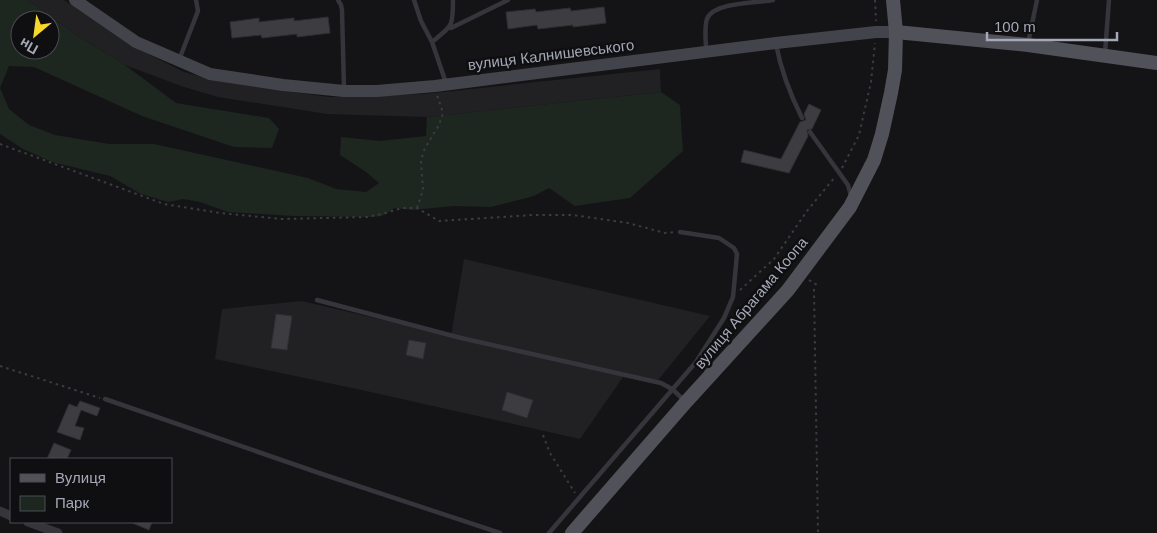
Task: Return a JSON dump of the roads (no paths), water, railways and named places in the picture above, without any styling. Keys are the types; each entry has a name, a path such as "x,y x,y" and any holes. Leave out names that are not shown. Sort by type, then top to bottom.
{"main road":[{"name":"вулиця Абрагама Коопа","path":"572,533 686,402 788,290 850,207 874,160 882,134 895,70 896,32 893,0"},
{"path":"896,32 1105,54 1157,63"}],"street":[{"name":"вулиця Калнишевського","path":"75,0 136,42 210,74 283,85 344,91 377,91 441,85 707,51 876,32 896,32"},
{"path":"31,523 58,533"}],"lane":[{"path":"179,62 198,11 196,0"},
{"path":"338,0 342,10 344,91"},
{"path":"414,0 421,21 432,42 441,85"},
{"path":"451,28 453,0"},
{"path":"432,42 451,28 508,0"},
{"path":"707,51 706,25 710,13 717,8 773,0"},
{"path":"1028,45 1037,0"},
{"path":"1105,54 1109,0"},
{"path":"776,43 790,94 802,118"},
{"path":"810,132 848,185 851,196 850,207"},
{"path":"549,533 696,362 724,318 733,297 737,254 734,248 719,238 680,232"},
{"path":"317,300 461,338 652,381 672,389 686,402"},
{"path":"696,362 712,374"},
{"path":"105,399 500,533"}]}
